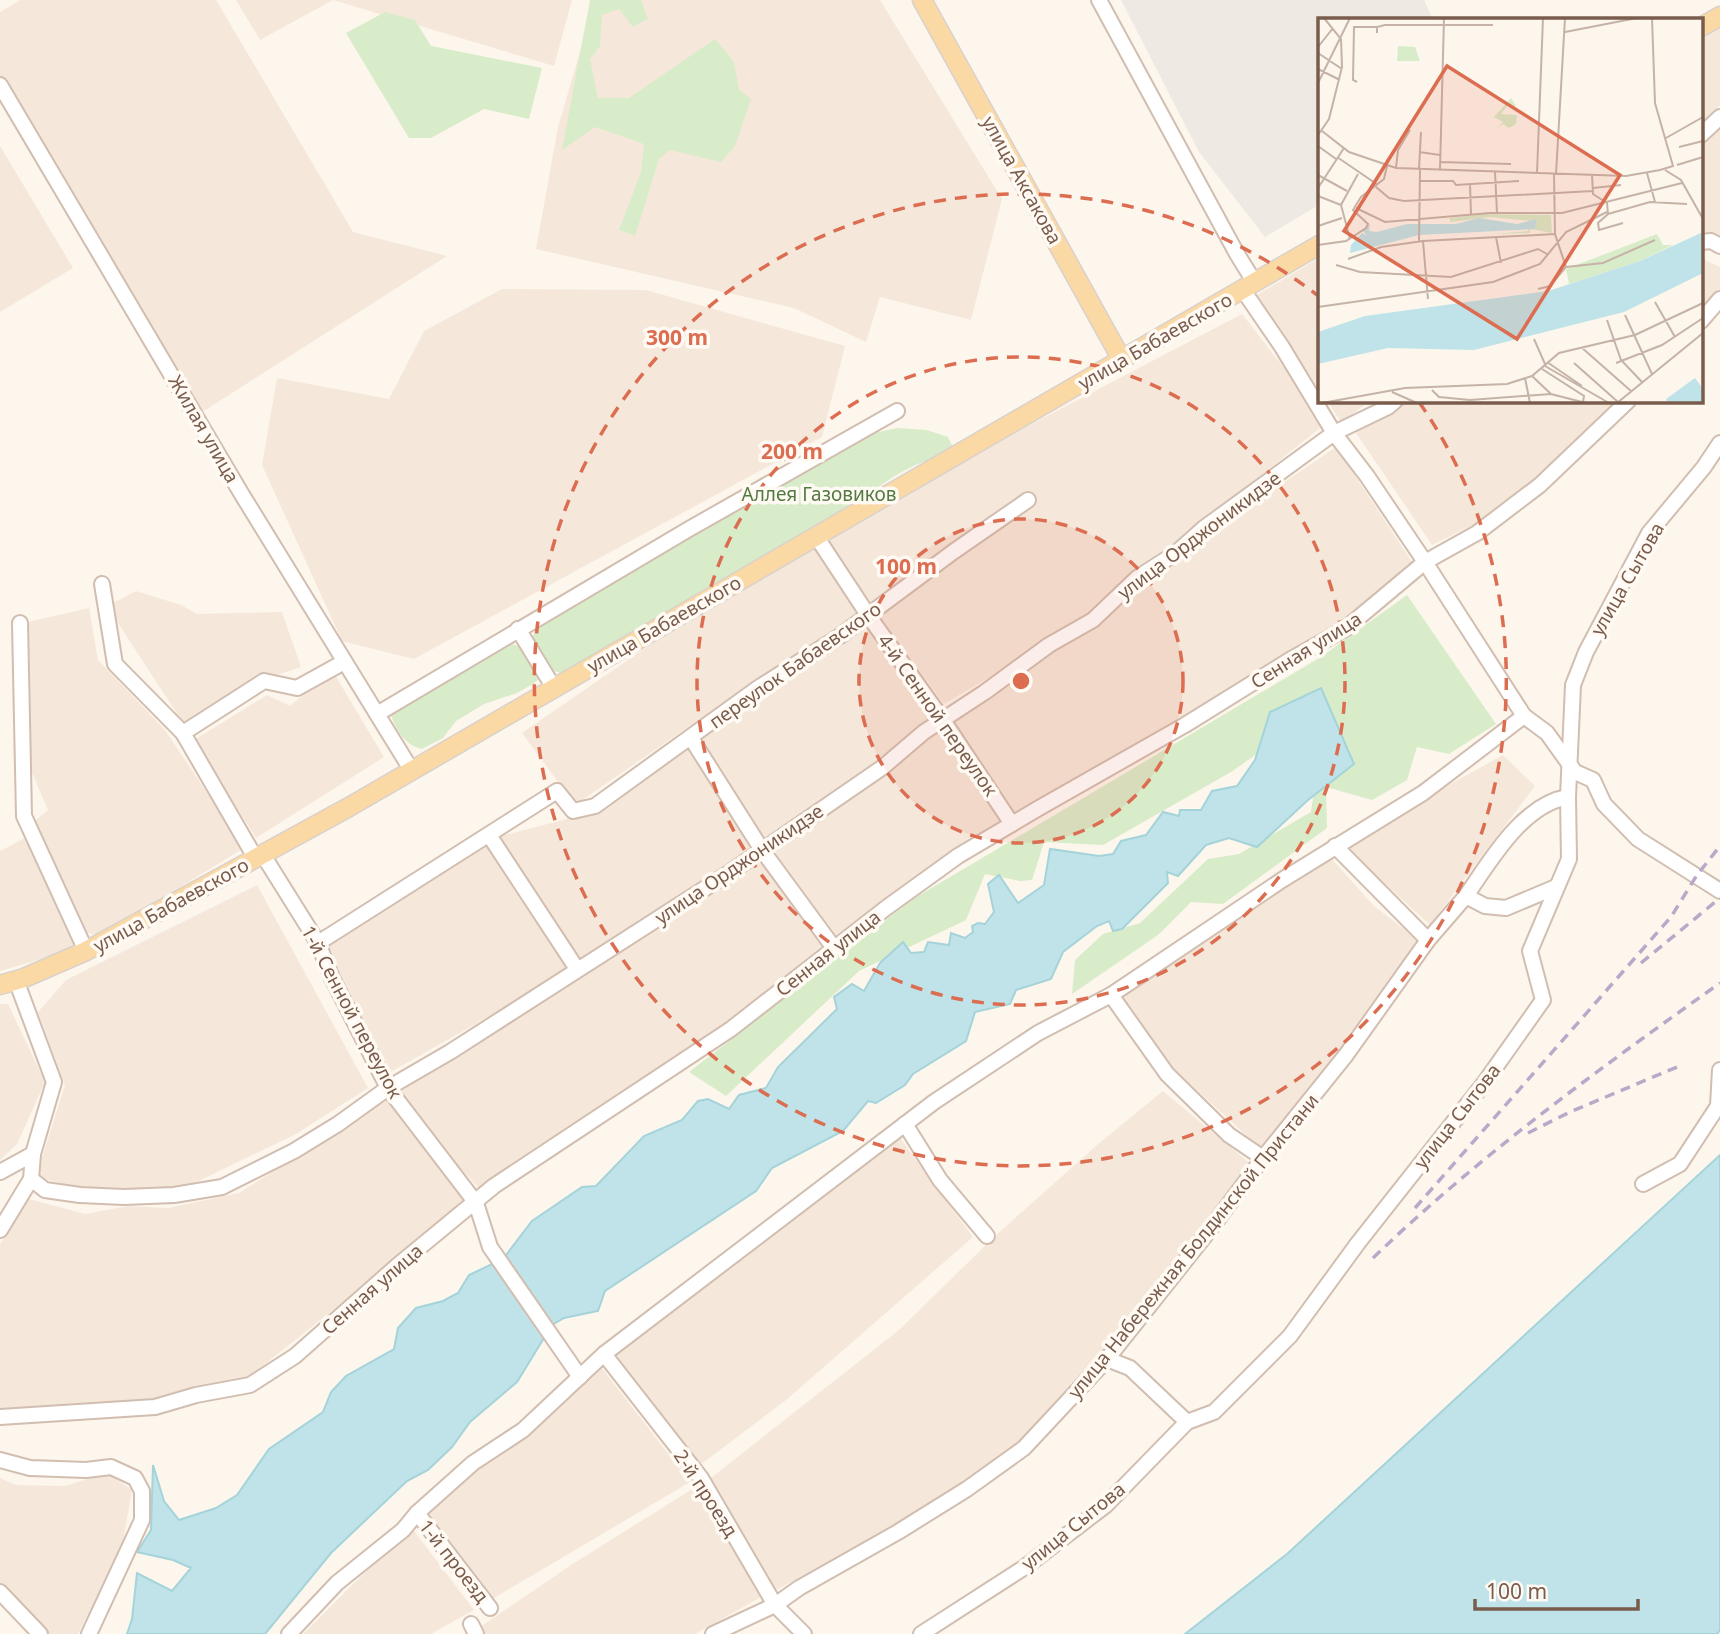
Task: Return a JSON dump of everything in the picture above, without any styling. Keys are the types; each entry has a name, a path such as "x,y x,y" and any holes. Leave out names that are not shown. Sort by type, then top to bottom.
{"main road":[{"name":"улица Аксакова","path":"922,0 1122,360"},
{"path":"1702,26 1720,16"},
{"name":"улица Бабаевского","path":"8,983 86,951 260,857 1318,246"}],"street":[{"path":"1099,0 1237,254 1249,286 1282,347 1334,433 1367,476 1425,562 1524,716 1547,733 1575,772 1594,780 1604,804 1638,839 1720,891"},
{"name":"Жилая улица","path":"0,85 241,492 412,771"},
{"path":"1702,134 1720,117"},
{"path":"1702,242 1711,241 1720,246"},
{"path":"1702,320 1720,299"},
{"name":"улица Орджоникидзе","path":"31,1179 45,1190 124,1197 174,1195 222,1187 294,1151 388,1088 450,1052 658,920 883,768 924,732 1049,645 1093,620 1137,578 1176,553 1204,528 1334,433 1394,402"},
{"name":"Сенная улица","path":"0,1417 155,1407 195,1395 250,1385 295,1356 397,1266 477,1203 494,1186 731,1029 958,856 1345,629 1425,562 1477,533 1540,485 1627,402"},
{"path":"377,714 766,484 897,411"},
{"name":"улица Сытова","path":"921,1634 1025,1567 1106,1505 1187,1422 1214,1412 1290,1336 1358,1243 1485,1082 1543,1000 1530,951 1569,859 1568,797 1573,685 1586,652 1649,533 1704,467 1720,443"},
{"name":"переулок Бабаевского","path":"489,835 557,791 573,810 595,806 758,688 840,636 1028,500"},
{"name":"4-й Сенной переулок","path":"816,536 1012,824"},
{"name":"1-й Сенной переулок","path":"103,584 115,664 183,733 260,857 318,943 332,978 388,1088 477,1203 490,1247 580,1377"},
{"path":"20,623 24,816 86,951"},
{"path":"518,629 554,688"},
{"path":"183,733 264,681 297,688 344,662"},
{"path":"289,1634 337,1583 403,1530 417,1513 473,1462 523,1430 604,1354 905,1124 1038,1033 1111,995 1335,846 1423,793 1524,716"},
{"path":"691,738 762,850 834,948"},
{"name":"улица Набережная Болдинской Пристани","path":"713,1634 775,1605 799,1588 898,1532 967,1489 1024,1448 1107,1359 1212,1227 1262,1158 1346,1055 1428,940 1466,895 1517,825 1556,799 1568,797"},
{"path":"318,943 489,835 577,969"},
{"path":"1335,846 1428,940"},
{"path":"1466,895 1485,906 1506,908 1556,887"},
{"path":"0,1230 31,1179 33,1154 54,1082 8,983"},
{"path":"1111,995 1167,1073 1229,1135 1262,1158"},
{"path":"1643,1184 1680,1164 1718,1106 1720,1070"},
{"path":"905,1124 940,1180 987,1236"},
{"path":"0,1172 33,1154"},
{"name":"2-й проезд","path":"604,1354 701,1478 775,1605 804,1634"},
{"path":"1107,1359 1129,1368 1187,1422"},
{"path":"0,1460 30,1468 86,1470 111,1467 135,1478 142,1491 142,1520 89,1634"},
{"name":"1-й проезд","path":"417,1513 491,1608"},
{"path":"0,1592 40,1634"}],"shaded area":[{"path":"21,0 216,0 353,232 447,256 196,416 0,86 0,12"},
{"path":"236,0 333,0 260,40"},
{"path":"333,0 572,0 554,66"},
{"path":"595,0 880,0 1002,199 971,320 880,297 866,342 794,308 536,249 558,127"},
{"path":"1121,0 1424,0 1433,18 1318,18 1318,206 1265,237 1199,152"},
{"path":"1720,27 1720,105 1702,122 1702,38"},
{"path":"1720,127 1720,240 1702,237 1702,142"},
{"path":"0,146 73,268 0,312"},
{"path":"1702,258 1720,267 1720,291 1702,311"},
{"path":"1318,259 1318,387 1257,295"},
{"path":"502,289 646,290 845,346 822,437 414,659 342,641 262,465 277,378 389,399 424,331"},
{"path":"1242,314 1284,368 1320,428 1091,611 1017,661 944,704 878,614 946,560 1036,501 1029,492 870,603 828,539 1026,427"},
{"path":"1328,402 1368,402 1342,423"},
{"path":"1396,402 1619,402 1565,456 1493,515 1432,545 1356,433"},
{"path":"1336,447 1414,565 1337,629 1013,820 947,721 1142,579"},
{"path":"814,543 865,615 691,725 575,805 522,733 664,635"},
{"path":"136,591 181,605 197,614 282,612 301,667 262,680 187,729 116,620 113,603"},
{"path":"89,608 98,660 165,730 244,848 100,936 81,931 34,822 48,810 25,756 28,622"},
{"path":"867,619 940,718 763,846 695,739"},
{"path":"332,670 384,757 256,838 194,740 267,695 290,706"},
{"path":"943,724 1008,823 836,943 767,850"},
{"path":"689,743 758,848 577,962 493,838 590,813"},
{"path":"1503,755 1535,786 1430,925 1345,847"},
{"path":"29,836 79,948 0,971 0,851"},
{"path":"489,843 568,972 387,1074 319,949"},
{"path":"761,854 830,946 773,992 480,1189 392,1097"},
{"path":"1330,857 1374,906 1424,944 1342,1056 1261,1149 1176,1071 1119,994 1169,966 1309,867"},
{"path":"257,885 368,1088 296,1134 182,1189 97,1192 36,1177 65,1085 38,1012 66,980"},
{"path":"0,1004 8,1004 45,1082 17,1144 0,1160"},
{"path":"1163,1091 1252,1165 1172,1272 1088,1370 1016,1445 948,1496 773,1592 707,1481 899,1330 994,1237 1097,1145"},
{"path":"387,1100 468,1201 425,1237 241,1383 151,1401 0,1418 0,1244 29,1199 85,1214 128,1206 168,1208 239,1193"},
{"path":"900,1138 973,1237 786,1400 700,1465 613,1358"},
{"path":"601,1367 690,1482 489,1601 424,1515 476,1464"},
{"path":"106,1473 132,1490 122,1547 78,1634 48,1634 0,1589 0,1478 16,1485 65,1486"},
{"path":"694,1488 763,1596 695,1634 483,1634 480,1627 571,1565"},
{"path":"411,1527 474,1610 431,1634 303,1634"}],"green space":[{"path":"590,0 641,0 648,19 633,27 619,9 602,15 600,46 590,59 598,98 629,98 715,39 734,62 739,90 751,99 735,146 721,162 670,150 659,159 635,236 619,230 641,172 644,144 595,127 562,150"},
{"path":"385,12 415,20 431,46 542,68 529,119 484,109 431,138 409,138 346,33"},
{"name":"Аллея Газовиков","path":"897,428 927,430 948,437 953,447 901,473 854,507 561,673 550,670 532,638 540,622 796,474 870,434"},
{"path":"1407,595 1496,724 1449,754 1417,747 1407,780 1372,800 1326,787 1327,828 1223,904 1191,902 1158,935 1072,994 1075,960 1103,934 1140,923 1208,859 1239,854 1311,812 1316,776 1350,749 1294,728 1231,772 1103,845 1044,842 1032,880 1020,881 985,874 966,920 859,971 726,1096 689,1072 913,899 1321,657"},
{"path":"509,643 522,647 541,677 517,693 484,704 456,721 443,738 422,749 406,740 390,713"}],"water":[{"path":"1321,688 1354,764 1308,800 1257,847 1229,838 1206,845 1178,876 1167,872 1168,883 1122,929 1113,931 1109,921 1097,926 1063,952 1051,979 1016,990 1010,1004 975,1012 966,1041 913,1074 905,1085 876,1103 868,1101 843,1131 772,1168 756,1191 605,1291 598,1311 564,1318 552,1325 517,1382 470,1422 452,1447 428,1470 407,1481 331,1553 265,1634 127,1634 132,1619 137,1573 172,1591 191,1568 173,1560 137,1552 151,1530 153,1465 164,1501 179,1520 216,1508 237,1495 269,1449 323,1412 331,1392 346,1376 394,1349 398,1328 416,1308 443,1301 458,1293 469,1275 503,1259 532,1221 582,1187 596,1186 644,1136 682,1120 698,1101 708,1099 729,1109 739,1095 766,1088 778,1067 837,1009 834,997 852,984 864,991 880,963 903,942 911,953 924,952 928,942 949,945 951,933 965,938 973,932 972,926 985,924 994,912 988,884 999,875 1018,903 1044,885 1050,849 1099,856 1113,854 1121,841 1146,835 1163,812 1179,816 1180,810 1201,810 1212,791 1237,786 1255,760 1270,712"},
{"path":"1720,1155 1720,1630 1717,1634 1185,1634 1287,1554"}],"railway":[{"path":"1415,1208 1671,917 1697,875 1720,846"},
{"path":"1641,963 1720,898"},
{"path":"1373,1258 1498,1148 1720,983"},
{"path":"1528,1133 1570,1112 1677,1067"}]}
